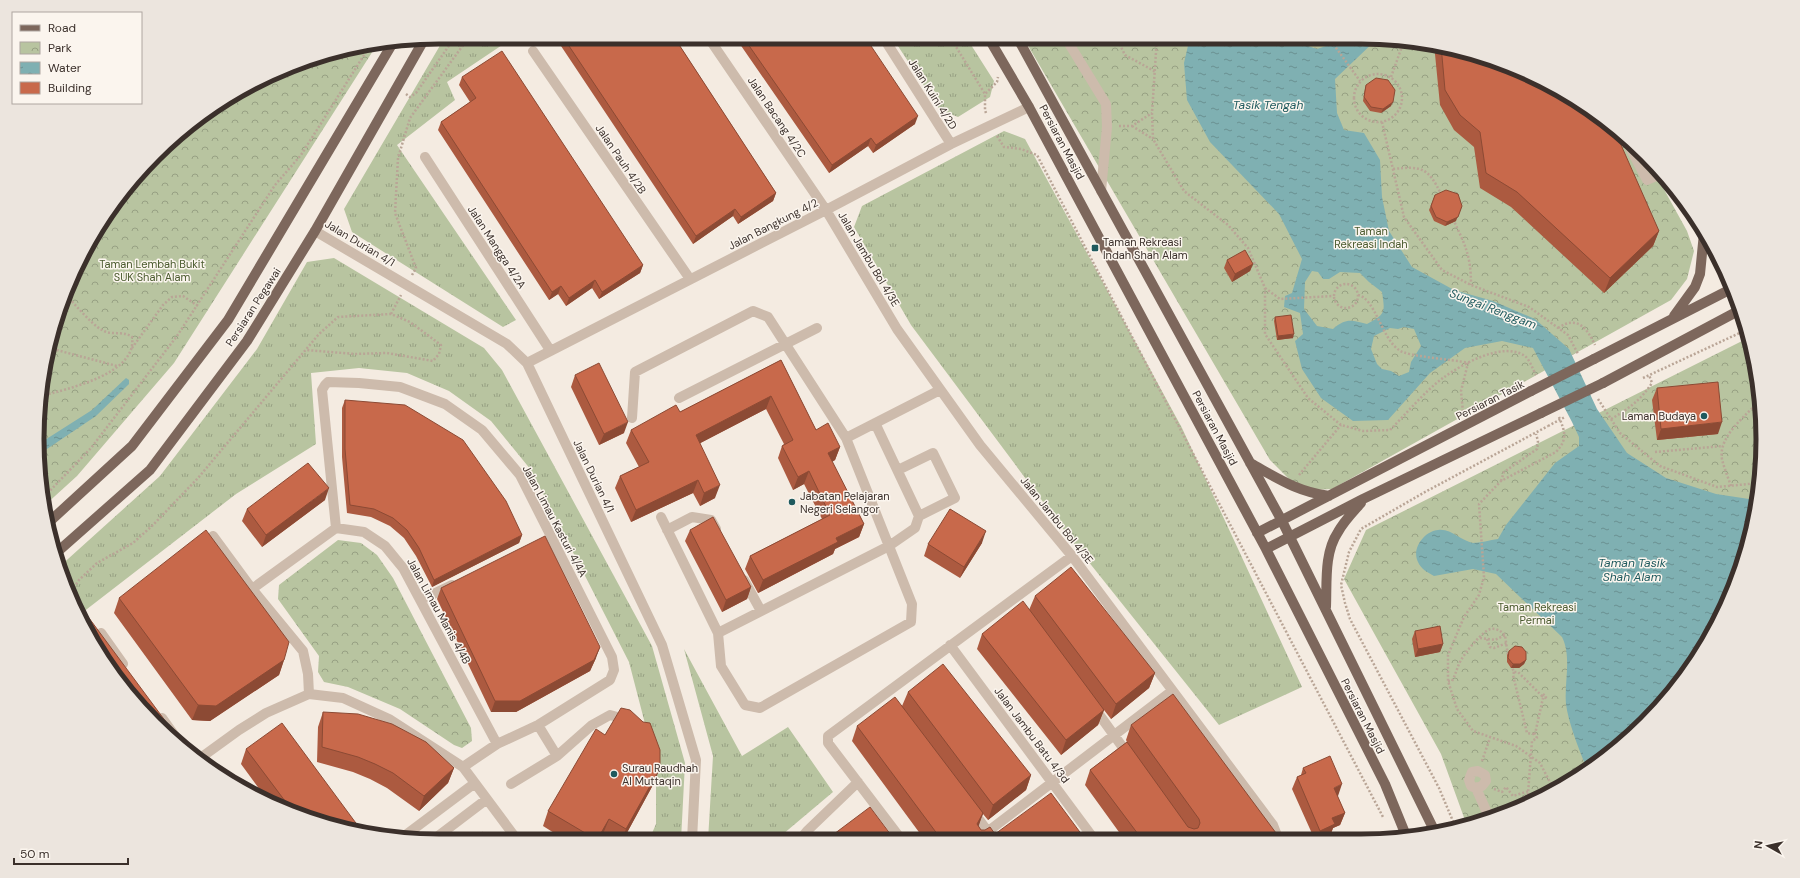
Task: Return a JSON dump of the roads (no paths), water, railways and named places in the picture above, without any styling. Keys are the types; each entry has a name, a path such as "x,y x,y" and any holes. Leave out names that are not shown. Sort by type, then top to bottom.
{"main road":[{"name":"Persiaran Masjid","path":"992,44 1029,106 1258,533 1385,784 1404,832"},
{"name":"Persiaran Masjid","path":"1021,44 1290,536 1434,827"},
{"name":"Persiaran Pegawai","path":"60,550 150,470 247,341 315,231 421,45"},
{"name":"Persiaran Pegawai","path":"53,519 132,446 228,320 391,47"},
{"path":"1673,318 1695,287 1700,274 1703,242"},
{"name":"Persiaran Tasik","path":"1258,533 1727,291"},
{"path":"1266,549 1363,499 1602,384 1735,313"},
{"path":"1250,463 1290,486 1306,492 1329,496"},
{"path":"1326,610 1330,549 1337,532 1363,499"}],"street":[{"name":"Jalan Bacang 4/2C","path":"713,44 826,210"},
{"name":"Jalan Kuini 4/2D","path":"887,44 951,144"},
{"path":"1069,44 1106,104 1107,127 1101,191"},
{"name":"Jalan Pauh 4/2B","path":"533,51 690,279"},
{"name":"Jalan Bangkung 4/2","path":"527,363 826,210 951,144 1029,106"},
{"path":"1633,153 1647,180 1655,176"},
{"name":"Jalan Mangga 4/2A","path":"425,157 550,350"},
{"name":"Jalan Jambu Bol 4/3E","path":"826,210 898,329 940,390 980,445 1072,556 1273,825 1276,834"},
{"name":"Jalan Durian 4/1","path":"315,231 507,344 527,363 662,645 696,760 692,834"},
{"path":"632,418 635,372 753,311 768,317 846,438 912,604 911,622 760,708 745,705 721,666 718,633 661,517"},
{"path":"679,398 817,328"},
{"name":"Jalan Limau Kasturi 4/4A","path":"336,528 322,390 328,382 359,382 400,387 445,404 482,430 520,475 547,537 612,657 613,676 610,680 538,725"},
{"path":"846,438 940,390"},
{"path":"718,633 889,546 915,528 919,516 875,423"},
{"path":"898,470 933,453 955,498 919,516"},
{"path":"667,530 692,517 711,520 723,541"},
{"path":"252,589 336,528"},
{"name":"Jalan Limau Manis 4/4B","path":"336,528 364,532 385,546 403,568 497,744"},
{"path":"212,536 252,589 304,651 308,674 309,694"},
{"path":"897,834 828,743 828,736 886,697 950,645 1014,602 1072,556"},
{"path":"738,569 761,611"},
{"path":"421,600 462,580"},
{"path":"101,633 128,671"},
{"name":"Jalan Jambu Batu 4/3d","path":"950,645 1090,834"},
{"path":"992,834 1052,782 1172,691"},
{"path":"204,755 239,730 266,713 309,694 343,698 389,719 463,767 513,834"},
{"path":"1086,698 1137,767"},
{"path":"155,708 166,724"},
{"path":"511,784 557,756 592,725 610,715 628,720 637,728"},
{"path":"463,767 497,744 538,725 557,756"},
{"path":"1478,771 1472,772 1469,777 1471,786 1476,788 1487,813"},
{"path":"805,834 858,782"},
{"path":"410,833 475,783"},
{"path":"441,834 487,799"},
{"path":"964,800 990,834"}],"water":[{"path":"1188,44 1302,44 1317,49 1330,44 1371,44 1335,79 1337,113 1344,130 1364,133 1380,160 1382,197 1389,231 1412,267 1454,290 1493,301 1535,319 1569,349 1597,409 1627,453 1666,478 1716,494 1749,499 1752,498 1743,541 1735,566 1726,590 1703,636 1674,679 1658,699 1621,736 1585,764 1569,719 1566,704 1567,653 1562,637 1496,574 1473,569 1434,576 1421,567 1416,557 1416,551 1420,541 1428,533 1433,531 1447,531 1473,543 1498,539 1506,525 1555,463 1579,446 1579,437 1572,422 1533,348 1502,341 1465,348 1430,373 1388,420 1353,421 1321,398 1302,369 1295,341 1303,334 1300,313 1284,307 1285,296 1292,293 1302,259 1279,214 1210,142 1187,100 1184,63","holes":["1312,271 1318,272 1323,279 1329,279 1340,272 1360,273 1382,292 1384,304 1383,312 1378,318 1367,324 1349,321 1342,323 1333,329 1317,326 1304,309 1305,282","1404,327 1414,329 1421,346 1411,362 1409,372 1399,376 1391,371 1382,369 1377,364 1371,349 1374,336 1390,328 1398,329"]},
{"path":"126,378 129,380 129,384 96,416 44,451 44,441 92,410"}],"place":[{"name":"Taman Rekreasi Indah Shah Alam","path":"1095,248"},
{"name":"Laman Budaya","path":"1704,416"},
{"name":"Jabatan Pelajaran Negeri Selangor","path":"792,502"},
{"name":"Surau Raudhah Al Muttaqin","path":"614,774"}],"water label":[{"name":"Tasik Tengah","path":"1268,105"},
{"name":"Sungai Renggam","path":"1493,309"},
{"name":"Taman Tasik Shah Alam","path":"1632,570"}],"park label":[{"name":"Taman Rekreasi Indah","path":"1371,237"},
{"name":"Taman Lembah Bukit SUK Shah Alam","path":"152,270"},
{"name":"Taman Rekreasi Permai","path":"1537,613"}]}
